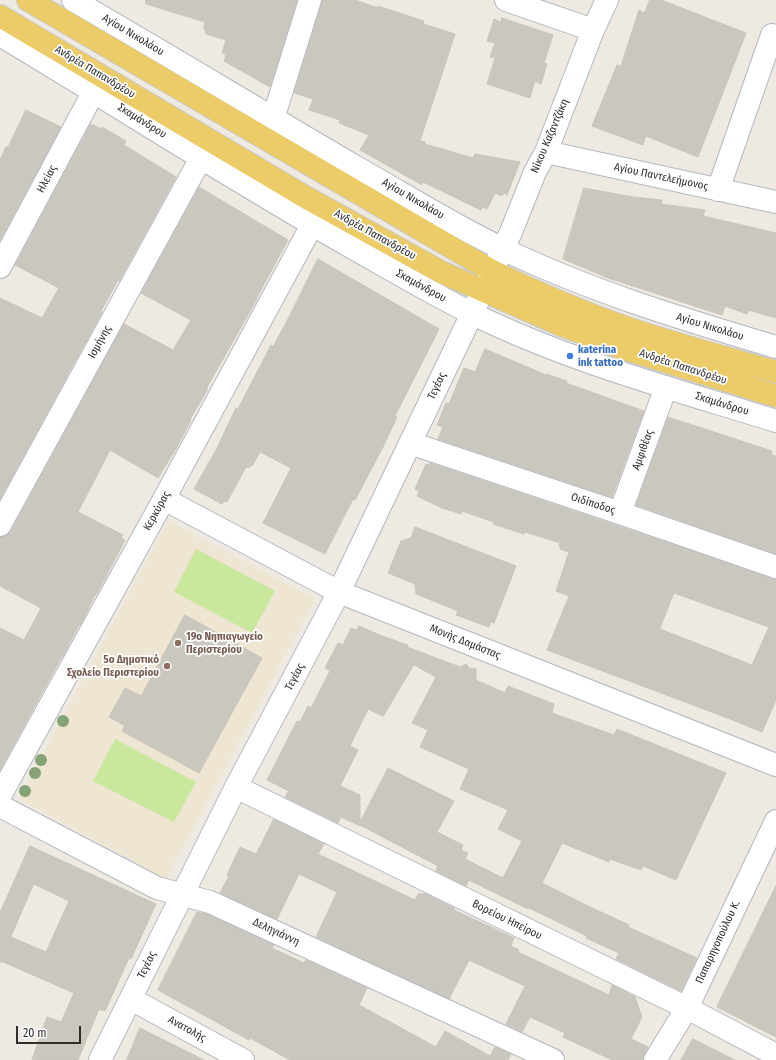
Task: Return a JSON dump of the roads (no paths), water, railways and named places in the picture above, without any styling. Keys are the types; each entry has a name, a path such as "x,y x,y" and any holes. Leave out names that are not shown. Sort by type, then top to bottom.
{"main road":[{"name":"Ανδρέα Παπανδρέου","path":"28,0 561,325 616,345 776,396"},
{"name":"Ανδρέα Παπανδρέου","path":"0,16 307,198 441,272 516,283 576,308 630,328 776,372"}],"street":[{"name":"Αγίου Νικολάου","path":"73,0 466,230 503,249 582,283 686,320 776,347"},
{"path":"273,118 310,0"},
{"path":"506,0 593,30"},
{"name":"Νίκου Καζαντζάκη","path":"488,280 503,249 535,172 546,152 593,30 607,0"},
{"name":"Σκαμάνδρου","path":"0,35 312,225 472,314 529,340 570,356 776,420"},
{"path":"718,190 772,35"},
{"name":"Ηλείας","path":"0,267 94,91"},
{"name":"Αγίου Παντελεήμονος","path":"546,152 776,202"},
{"name":"Ισμήνης","path":"0,526 201,158"},
{"name":"Κερκύρας","path":"0,796 164,499 312,225"},
{"name":"Τεγέας","path":"100,1060 236,787 339,592 488,280"},
{"name":"Αμφιθέας","path":"620,513 666,387"},
{"name":"Οιδίποδος","path":"410,443 776,567"},
{"name":"Μονής Δαμάστας","path":"164,499 339,592 776,765"},
{"name":"Βορείου Ηπείρου","path":"236,787 687,1008 776,1055"},
{"name":"Δεληγιάννη","path":"0,806 157,888 210,902 553,1060"},
{"name":"Παπαρηγοπούλου Κ.","path":"655,1060 687,1008 776,820"},
{"name":"Ανατολής","path":"131,999 243,1060"}],"place":[{"name":"katerina ink tattoo","path":"570,356"},
{"name":"19ο Νηπιαγωγείο Περιστερίου","path":"178,643"},
{"name":"5ο Δημοτικό Σχολείο Περιστερίου","path":"167,666"}]}
